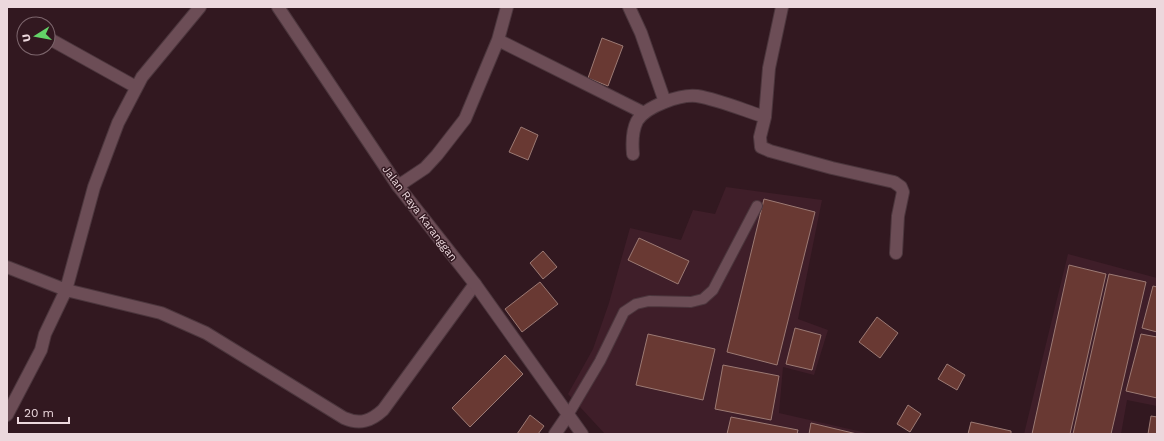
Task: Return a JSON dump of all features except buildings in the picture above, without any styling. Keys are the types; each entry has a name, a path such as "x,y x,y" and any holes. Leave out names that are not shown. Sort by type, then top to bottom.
{"street":[{"path":"7,415 41,350 45,334 66,290 94,187 118,123 142,77 200,7"},
{"name":"Jalan Raya Karanggan","path":"278,7 398,186 475,284 582,434"},
{"path":"398,186 429,164 465,119 498,40 508,7"},
{"path":"629,7 641,33 665,102"},
{"path":"782,7 769,68 765,117 760,137 761,147 770,151 832,168 894,182 901,187 903,198 898,216 896,253"},
{"path":"498,40 644,113"},
{"path":"56,42 136,87"},
{"path":"633,154 634,130 638,120 644,113 674,98 696,96 765,117"},
{"path":"7,267 66,290 168,316 206,333 344,418 358,422 371,420 383,410 475,284"},
{"path":"555,434 568,415"}],"lane":[{"path":"568,415 600,361 624,312 636,304 649,301 690,302 703,299 713,290 757,206"}],"shaded area":[{"path":"726,187 822,200 798,319 828,330 814,375 783,367 779,413 871,434 605,434 568,394 593,349 609,303 630,228 681,240 693,210 715,214"},
{"path":"1068,254 1157,278 1157,406 1127,400 1121,434 1024,434"}]}
